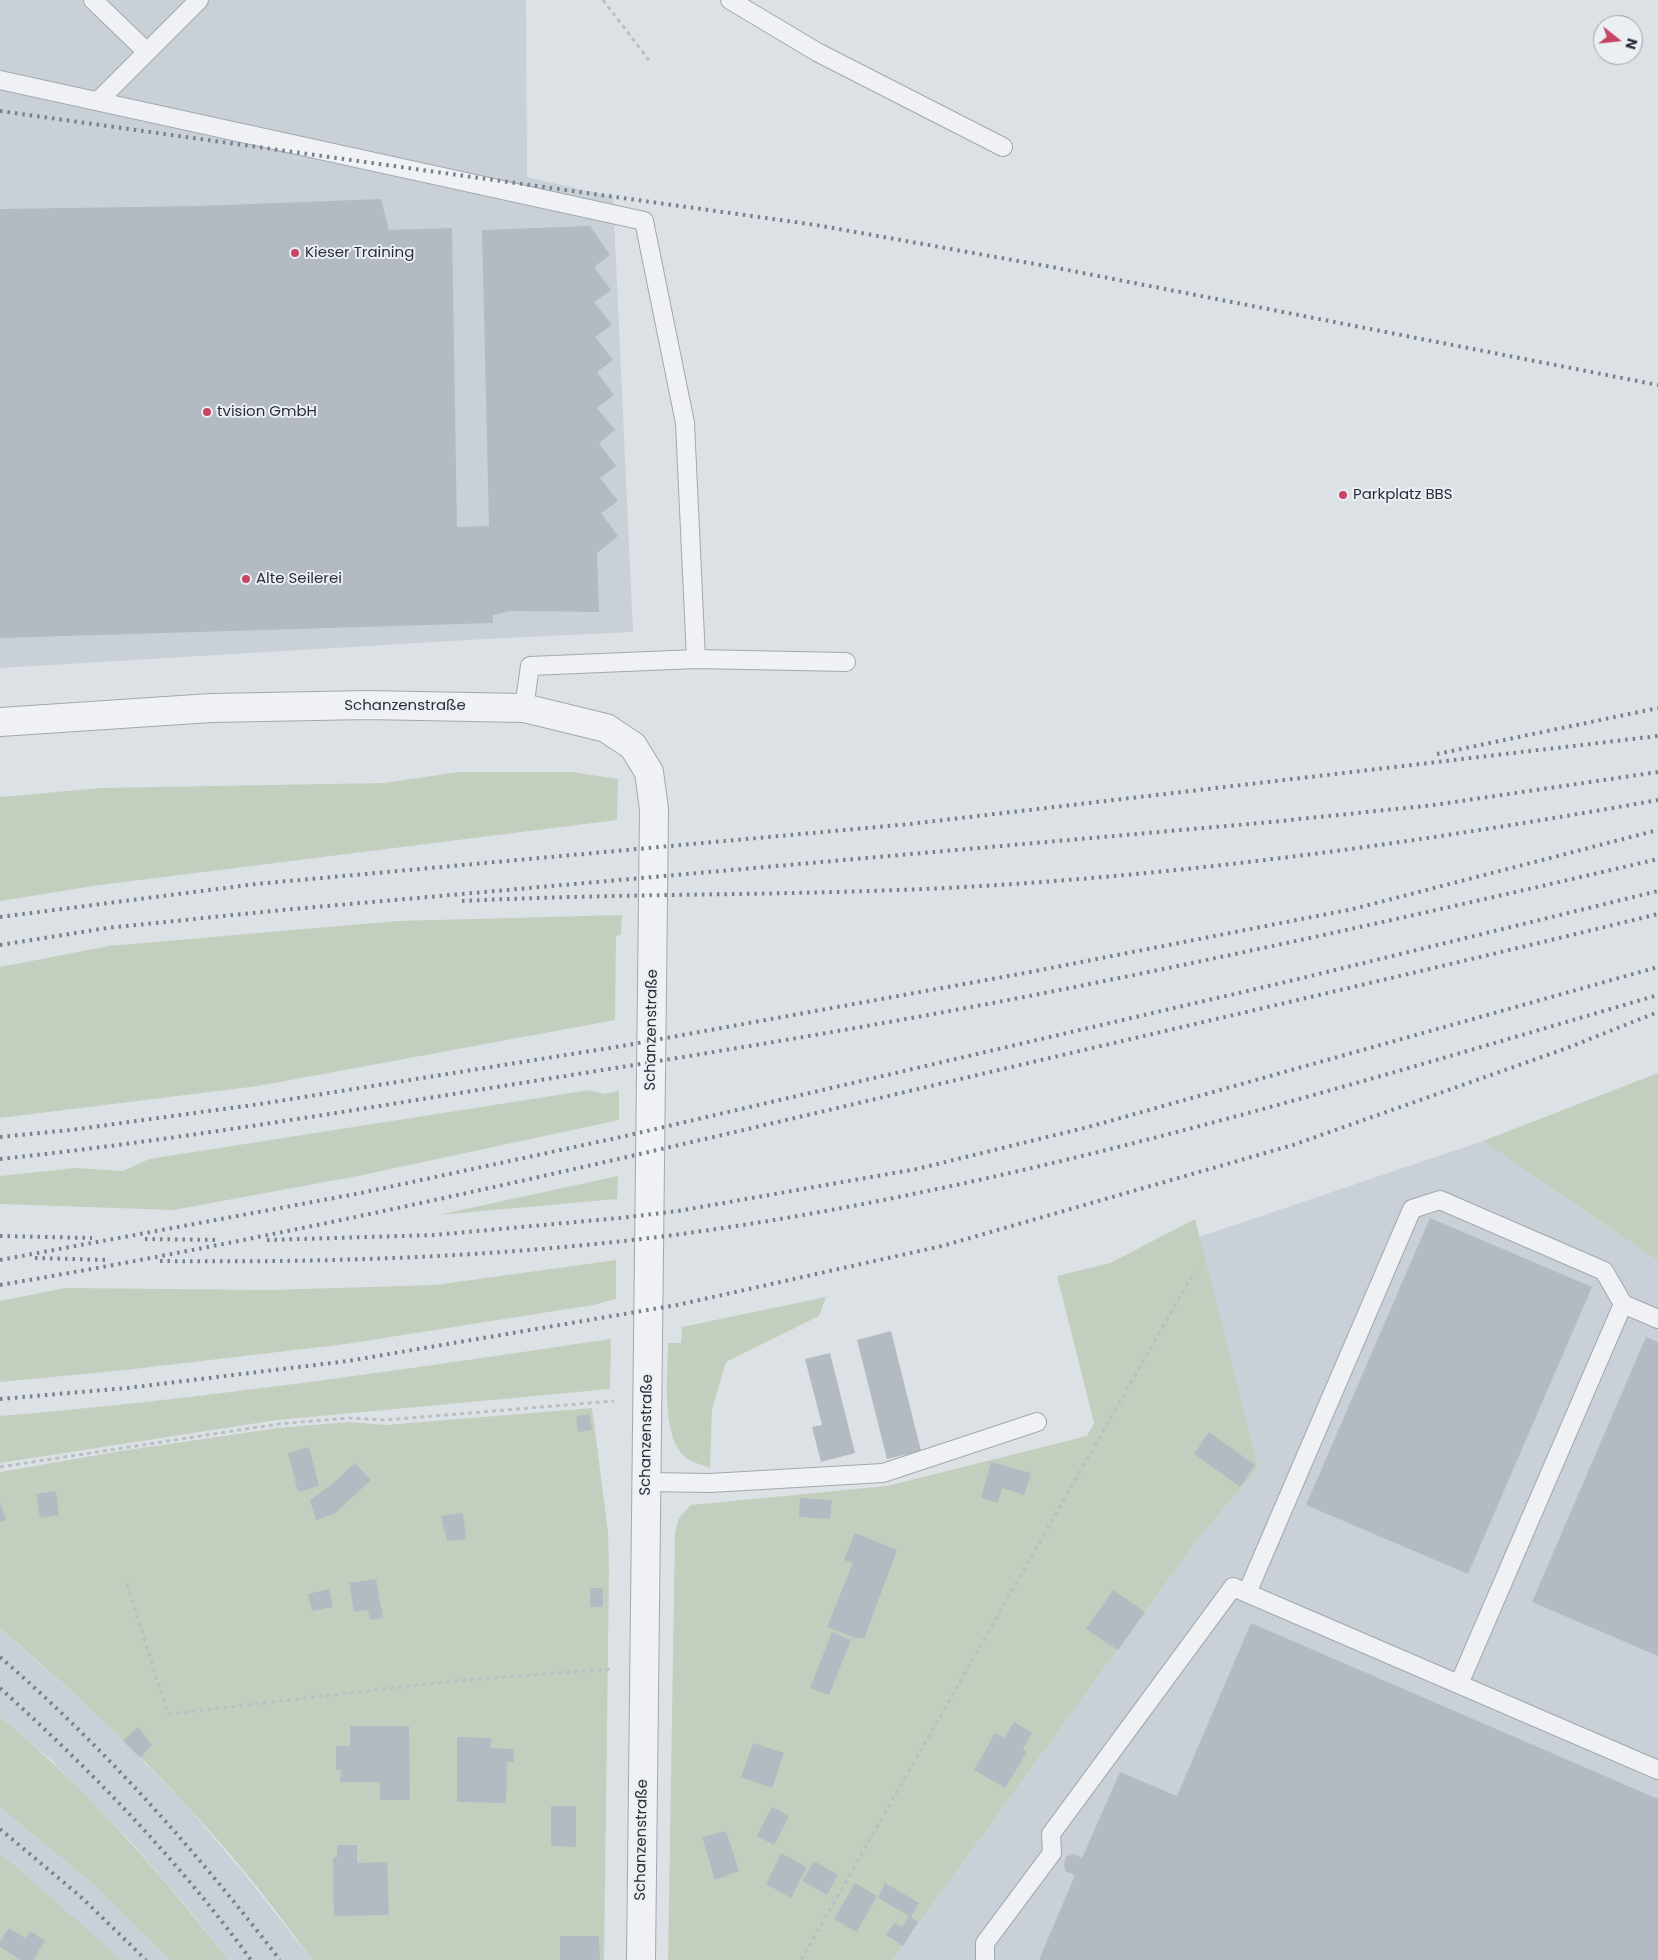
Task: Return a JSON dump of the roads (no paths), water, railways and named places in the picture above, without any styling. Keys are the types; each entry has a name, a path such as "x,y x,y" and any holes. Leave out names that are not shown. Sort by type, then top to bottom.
{"street":[{"name":"Schanzenstraße","path":"0,722 211,708 367,705 524,708 606,728 633,746 649,772 654,809 640,1960"}],"lane":[{"path":"94,0 147,52"},
{"path":"98,100 198,0"},
{"path":"730,0 818,52 1003,147"},
{"path":"0,80 644,221 685,422 696,660"},
{"path":"524,708 530,666 696,660 846,662"},
{"path":"1247,1593 1412,1209 1440,1200 1604,1271 1622,1304 1658,1319"},
{"path":"1459,1684 1622,1304"},
{"path":"647,1482 710,1483 883,1473 1037,1422"},
{"path":"985,1960 985,1943 1052,1853 1052,1834 1233,1587 1658,1770"}],"railway":[{"path":"0,111 816,225 1052,267 1658,385"},
{"path":"1437,754 1658,708"},
{"path":"0,917 256,884 910,824 1658,736"},
{"path":"0,945 107,928 282,910 1271,822 1434,805 1658,772"},
{"path":"462,901 522,898 885,891 1124,875 1214,866 1392,843 1658,800"},
{"path":"0,1137 71,1130 260,1104 622,1046 1025,973 1353,909 1658,830"},
{"path":"0,1159 126,1144 315,1116 898,1020 1029,996 1265,948 1658,859"},
{"path":"0,1260 361,1193 621,1137 1290,981 1658,891"},
{"path":"0,1285 235,1242 586,1166 1658,914"},
{"path":"267,1240 434,1235 620,1218 678,1211 917,1169 1092,1126 1658,967"},
{"path":"160,1261 353,1259 546,1249 674,1235 799,1216 924,1192 1170,1134 1293,1101 1658,995"},
{"path":"0,1399 127,1388 348,1361 677,1305 942,1246 1293,1145 1567,1048 1658,1012"},
{"path":"0,1236 92,1238"},
{"path":"145,1239 220,1240"},
{"path":"35,1258 110,1260"},
{"path":"0,1657 76,1727 148,1801 215,1879 280,1960"},
{"path":"0,1688 68,1751 133,1818 194,1887 251,1960"},
{"path":"0,1829 80,1896 146,1960"}],"place":[{"name":"Kieser Training","path":"295,253"},
{"name":"tvision GmbH","path":"207,412"},
{"name":"Parkplatz BBS","path":"1343,495"},
{"name":"Alte Seilerei","path":"246,579"}]}
